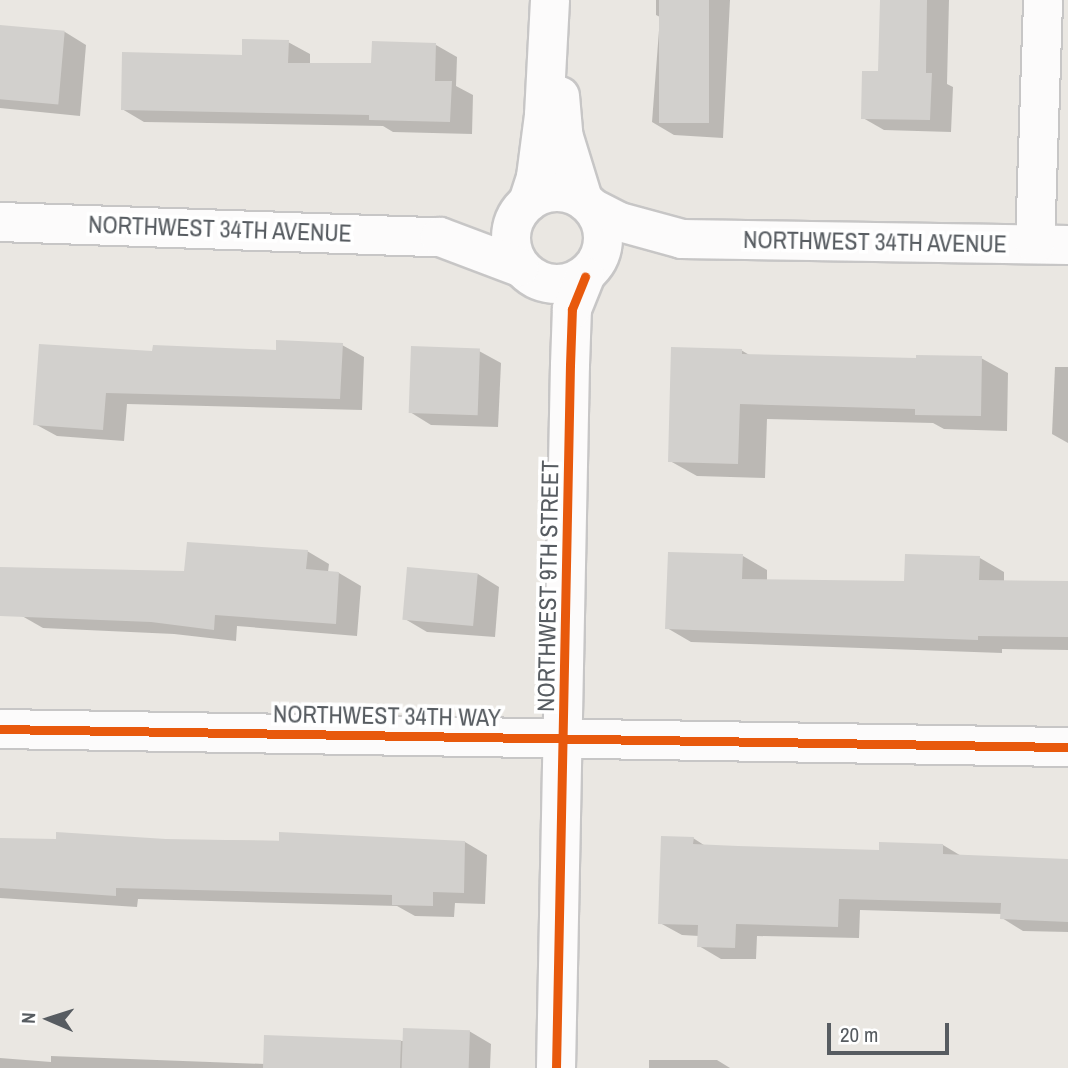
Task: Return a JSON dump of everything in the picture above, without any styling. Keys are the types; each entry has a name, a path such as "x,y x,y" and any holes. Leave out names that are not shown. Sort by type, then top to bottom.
{"street":[{"path":"1042,0 1051,244"},
{"path":"550,7 562,134 589,204 601,223 603,238 601,252 589,272 559,285 526,272 510,239 536,177 544,115 550,7"},
{"path":"523,207 554,191 569,193 589,204"},
{"name":"NORTHWEST 34TH AVENUE","path":"589,204 620,222 682,239 1051,244"},
{"name":"NORTHWEST 34TH AVENUE","path":"440,237 523,207"},
{"name":"NORTHWEST 34TH AVENUE","path":"0,222 440,237 526,272"},
{"name":"NORTHWEST 34TH AVENUE","path":"589,272 640,250 682,239"},
{"name":"NORTHWEST 9TH STREET","path":"526,272 548,313 571,408"},
{"name":"NORTHWEST 9TH STREET","path":"556,1068 572,309 589,272"},
{"name":"NORTHWEST 34TH WAY","path":"0,729 1068,747"}],"building":[{"path":"659,0 709,0 709,123 659,123"},
{"path":"880,0 927,0 926,73 932,73 930,120 861,119 862,71 878,71"},
{"path":"0,25 65,31 58,104 0,99"},
{"path":"242,39 289,40 288,63 371,63 372,41 436,43 435,81 452,81 450,122 369,120 369,115 121,110 122,52 242,55"},
{"path":"276,340 343,343 340,399 106,393 103,430 33,425 39,344 152,351 153,345 276,350"},
{"path":"411,346 480,348 478,415 409,413"},
{"path":"671,347 742,349 742,354 916,358 916,355 982,356 981,416 915,415 915,409 740,404 738,464 668,462"},
{"path":"187,542 308,550 306,569 339,572 336,624 215,615 214,630 151,622 0,616 0,567 184,571"},
{"path":"668,552 743,554 742,579 904,581 905,554 980,556 979,580 1068,581 1068,637 978,636 978,640 665,629"},
{"path":"407,567 478,573 473,626 402,620"},
{"path":"56,832 166,839 279,841 279,832 465,841 464,893 433,892 433,906 392,905 392,895 116,888 116,896 0,888 0,838 56,839"},
{"path":"661,836 694,837 693,844 879,850 879,842 943,844 943,854 1068,859 1068,922 1000,919 1001,903 839,899 838,927 736,924 735,948 697,947 698,925 658,924"},
{"path":"403,1028 470,1030 469,1068 402,1068"},
{"path":"264,1035 401,1040 400,1068 263,1068"}],"cycle path":[{"path":"556,1068 572,309 585,276"},
{"path":"0,729 1068,747"}]}
